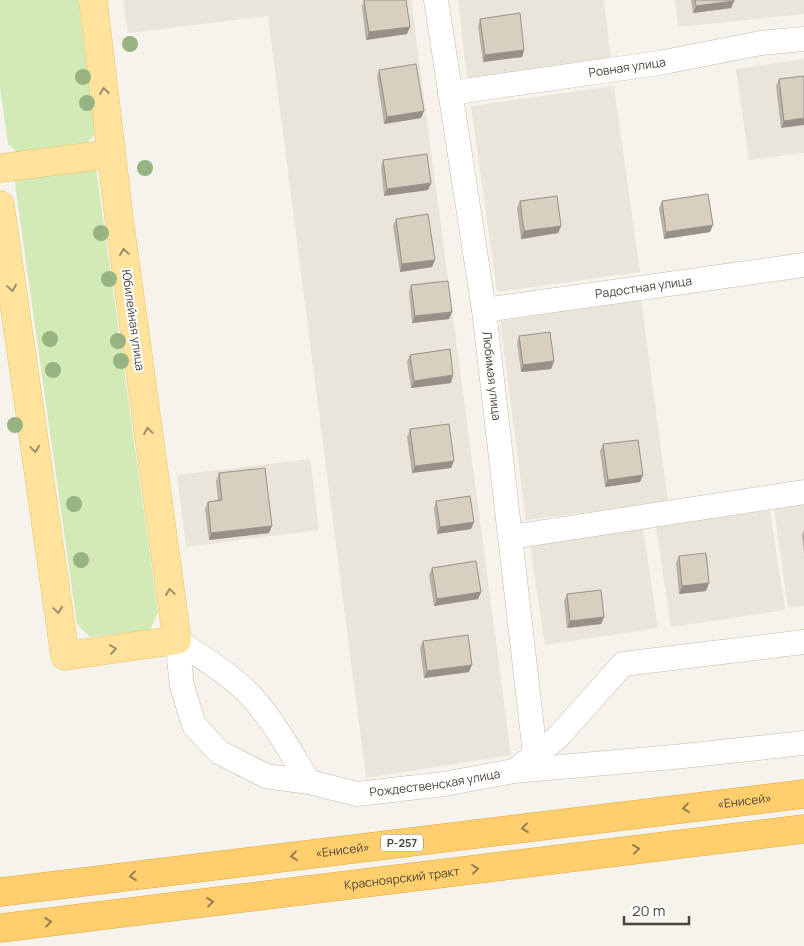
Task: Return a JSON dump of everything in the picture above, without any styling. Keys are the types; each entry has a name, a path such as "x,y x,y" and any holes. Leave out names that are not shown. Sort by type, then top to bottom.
{"highway":[{"name":"«Енисей»","path":"0,892 804,794"},
{"name":"Красноярский тракт","path":"0,928 804,829"}],"main road":[{"name":"Юбилейная улица","path":"93,0 111,154 176,640"},
{"path":"0,168 111,154"},
{"path":"0,205 65,656 176,640"}],"street":[{"name":"Любимая улица","path":"436,0 484,310 535,754"},
{"name":"Ровная улица","path":"450,93 659,63 761,44 804,39"},
{"name":"Радостная улица","path":"484,310 804,265"},
{"path":"511,537 804,492"},
{"path":"176,640 250,694 269,717 309,782"},
{"name":"Рождественская улица","path":"176,640 182,686 194,725 219,752 266,776 309,782 356,794 444,784 514,771 557,738 623,664 804,642"},
{"path":"514,771 674,758 804,743"}],"shaded area":[{"path":"123,0 411,0 511,755 366,778 268,16 128,33"},
{"path":"458,0 604,0 611,61 467,78"},
{"path":"675,0 804,0 804,14 678,27"},
{"path":"804,59 804,153 749,160 736,69"},
{"path":"614,86 640,272 497,292 471,106"},
{"path":"641,299 668,502 526,520 500,321"},
{"path":"310,459 319,530 186,547 177,475"},
{"path":"804,504 804,606 788,608 774,509"},
{"path":"770,510 785,610 671,627 656,527"},
{"path":"643,529 658,628 545,645 530,546"}],"green space":[{"path":"0,0 78,0 95,134 86,144 18,153 8,144 0,87"},
{"path":"96,169 158,613 150,630 90,637 77,624 14,177"}],"building":[{"path":"364,0 406,0 410,27 369,32"},
{"path":"695,0 734,0 734,1 696,6"},
{"path":"520,13 524,50 485,55 480,19"},
{"path":"416,64 424,111 387,117 379,70"},
{"path":"804,76 804,118 784,121 779,79"},
{"path":"427,154 431,183 387,189 383,160"},
{"path":"708,194 713,225 666,232 662,201"},
{"path":"557,196 561,226 524,231 520,201"},
{"path":"428,214 435,260 402,264 396,219"},
{"path":"448,281 452,312 415,316 411,285"},
{"path":"550,332 554,361 523,365 519,336"},
{"path":"450,349 453,375 414,381 410,355"},
{"path":"449,424 454,461 415,466 410,429"},
{"path":"638,440 643,475 608,480 603,444"},
{"path":"265,468 272,526 211,533 208,502 222,500 219,473"},
{"path":"470,496 474,522 440,527 436,501"},
{"path":"706,553 709,583 682,586 679,556"},
{"path":"476,561 481,592 437,599 432,568"},
{"path":"601,590 604,617 570,621 567,594"},
{"path":"468,635 472,665 427,671 423,641"}]}
